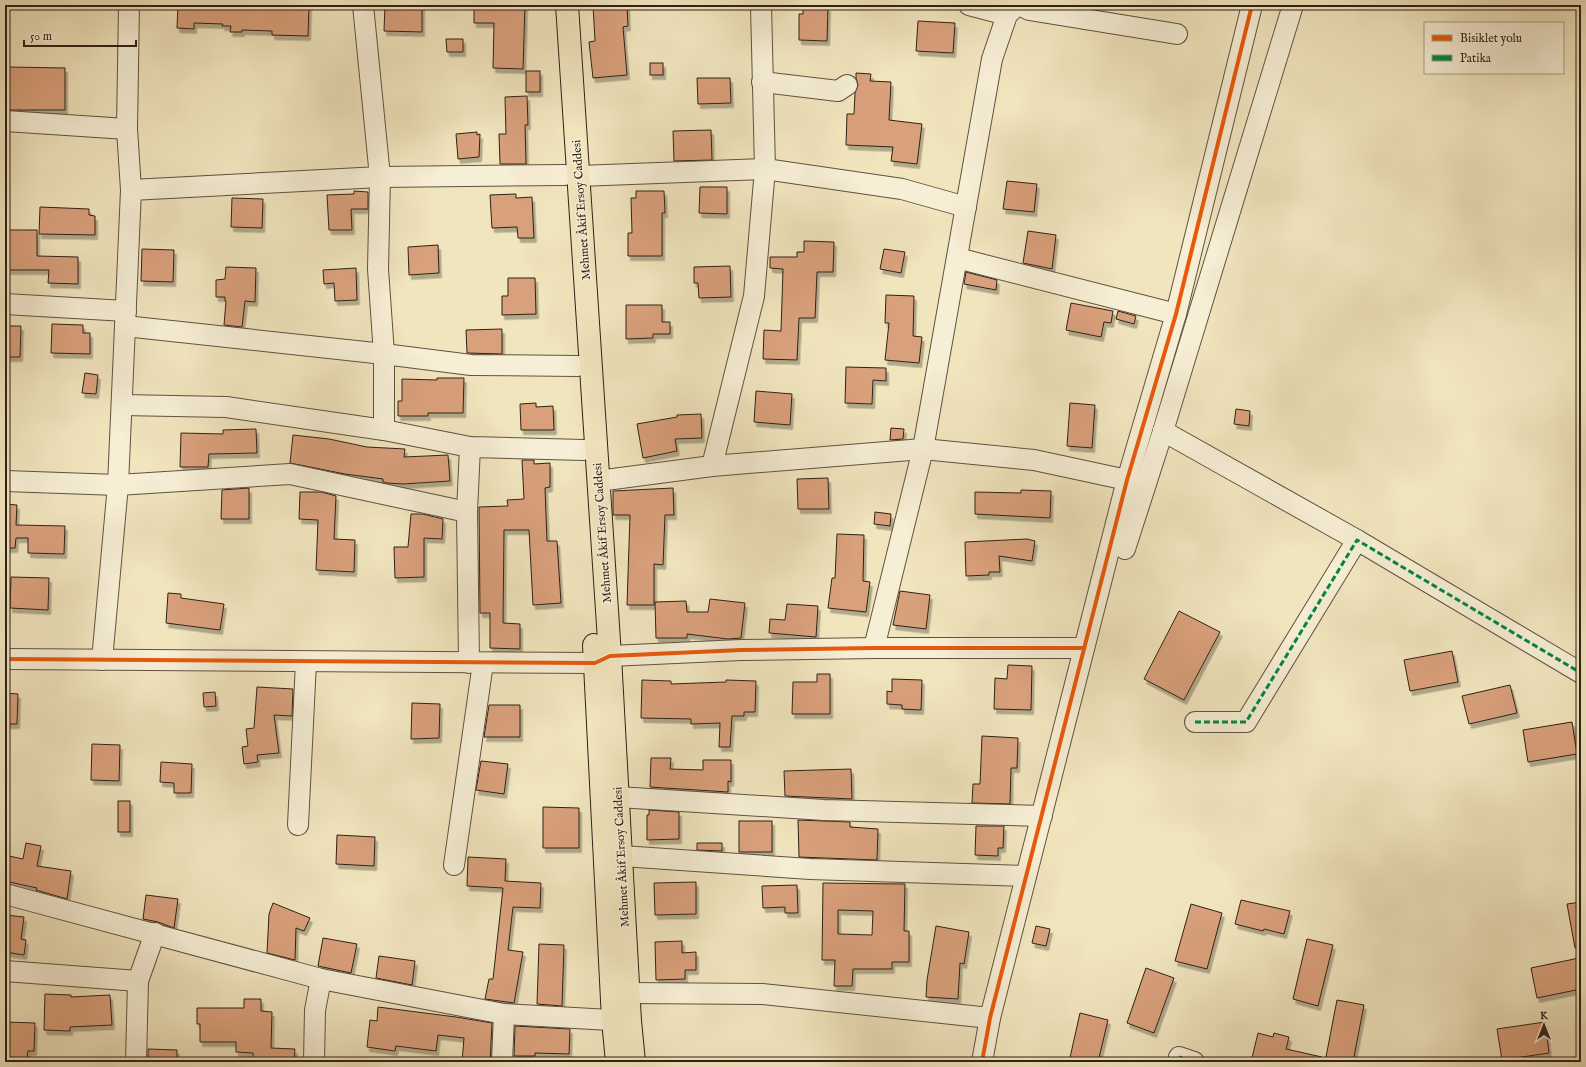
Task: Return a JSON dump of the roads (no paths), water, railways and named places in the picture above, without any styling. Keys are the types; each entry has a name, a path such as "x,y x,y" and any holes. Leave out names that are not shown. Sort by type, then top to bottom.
{"main road":[{"name":"Mehmet Âkif Ersoy Caddesi","path":"556,5 598,481 602,660 618,797 622,856 629,993 622,1021 617,1062"},
{"name":"Mehmet Âkif Ersoy Caddesi","path":"568,5 578,366 602,660 622,1021 634,1062"}],"street":[{"path":"102,660 118,485 132,190 127,129 128,5"},
{"path":"363,5 380,177 378,269 384,354 384,430"},
{"path":"712,466 754,296 765,169 762,82 762,5"},
{"path":"969,5 1015,8 1178,34"},
{"path":"982,1062 990,1018 1084,648 1127,480 1176,314 1252,5"},
{"path":"1125,550 1163,431 1293,5"},
{"path":"874,648 923,449 992,59 1015,8"},
{"path":"762,82 838,91 848,85"},
{"path":"5,121 127,129"},
{"path":"132,190 380,177 572,176 765,169 902,189 966,207"},
{"path":"957,258 1176,314"},
{"path":"5,304 471,365 578,366"},
{"path":"122,405 226,407 384,430 470,447 584,450"},
{"path":"1163,431 1357,540 1581,673"},
{"path":"454,865 476,663 467,512 470,447"},
{"path":"598,481 712,466 923,449 1034,460 1127,480"},
{"path":"5,481 118,485 290,474 467,512"},
{"path":"1195,722 1246,722 1357,540"},
{"path":"5,659 476,663 602,660 741,650 874,648 1084,648"},
{"path":"298,825 306,662"},
{"path":"618,797 824,810 1042,816"},
{"path":"622,856 810,869 1026,876"},
{"path":"5,894 155,933 321,979 504,1014 622,1021"},
{"path":"136,1062 138,981 155,933"},
{"path":"5,971 138,981"},
{"path":"314,1062 315,1010 321,979"},
{"path":"629,993 762,994 990,1018"},
{"path":"502,1062 504,1014"}]}
